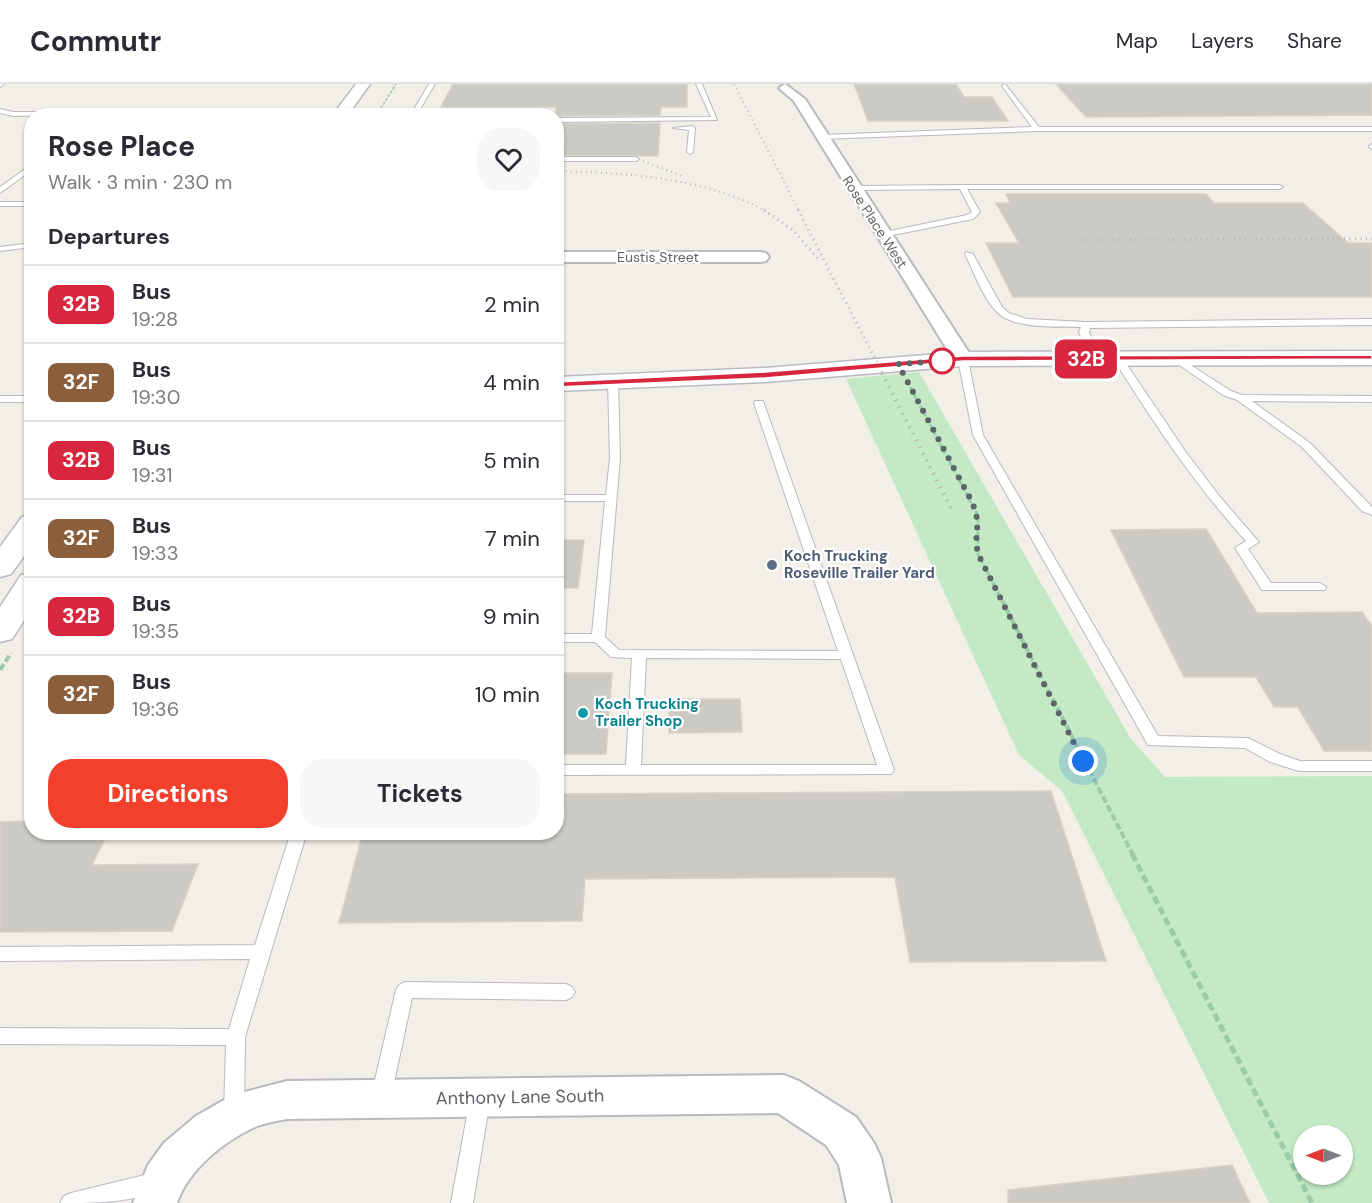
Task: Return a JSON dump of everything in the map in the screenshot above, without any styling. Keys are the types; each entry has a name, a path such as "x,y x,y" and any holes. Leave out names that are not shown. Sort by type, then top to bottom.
{"street":[{"path":"345,108 363,84"},
{"name":"Rose Place West","path":"787,86 799,99 963,359"},
{"name":"Eustis Street","path":"564,257 760,257"},
{"path":"564,384 765,375 963,359 1372,358"},
{"path":"0,568 20,538"},
{"path":"0,632 24,594"},
{"name":"Anthony Lane South","path":"159,1192 178,1158 211,1130 248,1109 287,1100 784,1094 841,1131 859,1158 869,1203"}],"lane":[{"path":"418,108 432,84"},
{"path":"564,120 715,119 699,84"},
{"path":"1005,86 1037,129"},
{"path":"0,111 24,114"},
{"path":"631,129 632,120"},
{"path":"669,129 692,128 690,152"},
{"path":"822,137 1037,129 1372,129"},
{"path":"564,159 636,159"},
{"path":"0,191 24,172"},
{"path":"854,189 1279,186"},
{"path":"883,235 970,217 976,212 962,187"},
{"path":"0,204 24,204"},
{"path":"0,249 24,246"},
{"path":"969,254 1000,309 1009,317 1027,322 1086,325 1372,322"},
{"path":"1086,325 1084,333 1108,358 1221,509 1253,542 1241,548 1267,587 1320,587"},
{"path":"1175,358 1227,393 1241,398 1306,445 1366,509 1372,511"},
{"path":"963,359 978,435 1154,741 1248,743 1275,758 1299,766 1372,766"},
{"path":"598,638 615,458 613,382"},
{"path":"1241,398 1372,399"},
{"path":"0,399 24,399"},
{"path":"564,770 886,770 759,403"},
{"path":"564,498 611,498"},
{"path":"564,638 598,638 616,654 846,655"},
{"path":"633,770 639,654"},
{"path":"233,1117 236,1037 297,840"},
{"path":"0,954 261,952"},
{"path":"381,1099 405,990 566,992"},
{"path":"0,1036 236,1037"},
{"path":"462,1203 480,1098"},
{"path":"71,1203 159,1192"}],"path":[{"path":"381,108 396,84"},
{"path":"898,364 978,516 979,528 975,540 978,554 1312,1203"}],"green space":[{"path":"919,372 1131,739 1165,777 1372,776 1372,1203 1269,1203 1062,791 1019,755 846,379"}],"building":[{"path":"453,84 687,84 687,107 661,107 660,115 564,116 564,108 556,107 441,107"},
{"path":"854,84 956,84 964,97 992,97 1008,121 868,121"},
{"path":"1056,84 1372,84 1372,115 1086,117"},
{"path":"660,123 658,156 564,155 564,124"},
{"path":"1006,194 1206,194 1214,203 1303,203 1348,243 1372,243 1372,297 1013,297 986,243 1019,243 996,203 1010,203"},
{"path":"1206,529 1257,613 1362,612 1372,626 1372,751 1324,751 1298,707 1274,707 1256,677 1184,677 1111,530"},
{"path":"564,540 584,540 578,588 564,588"},
{"name":"Koch Trucking Trailer Shop","path":"564,673 612,673 606,754 564,754"},
{"path":"669,699 740,699 742,732 669,733"},
{"path":"1051,791 1106,961 910,962 895,877 585,879 582,921 339,923 361,840 564,840 564,794"},
{"path":"24,821 24,840 104,841 92,865 198,864 172,931 0,932 0,822"},
{"path":"1232,1165 1250,1203 1008,1203 1008,1190"}],"railway":[{"path":"734,84 799,211"},
{"path":"643,161 685,177"},
{"path":"564,171 610,173 690,184 742,200 764,210"},
{"path":"764,210 793,230 819,260"},
{"path":"798,210 883,374"},
{"path":"1080,240 1372,239"},
{"path":"882,373 952,510"}],"bus line":[{"name":"32B","path":"564,384 765,375 963,359 1372,358"}],"place":[{"name":"Koch Trucking Roseville Trailer Yard","path":"772,565"},
{"name":"Koch Trucking Trailer Shop","path":"583,713"}],"route":[{"path":"942,361 898,364 971,500 978,516 979,528 975,540 978,554 1083,761"}]}
